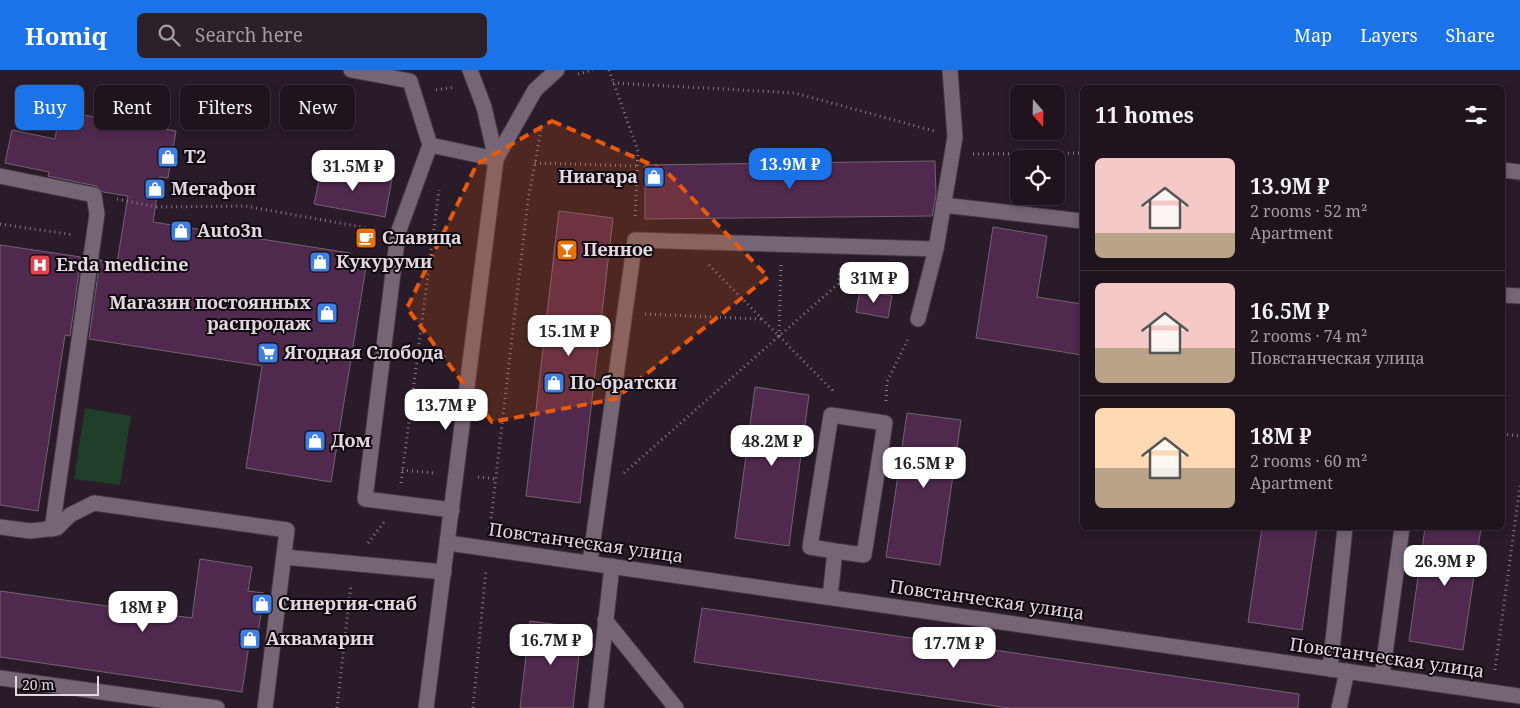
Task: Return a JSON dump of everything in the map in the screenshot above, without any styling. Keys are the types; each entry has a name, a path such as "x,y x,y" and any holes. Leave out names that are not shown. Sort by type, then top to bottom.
{"street":[{"path":"351,70 410,81 430,145 398,233 365,499 452,510"},
{"path":"426,708 496,158 484,107 470,70"},
{"path":"918,319 936,249 955,137 950,70"},
{"path":"496,158 535,90 563,73"},
{"path":"430,145 496,158"},
{"path":"1505,170 1520,172"},
{"path":"0,176 94,195 97,214 52,529"},
{"path":"944,205 1080,221"},
{"path":"590,562 635,240 936,249"},
{"path":"1505,295 1520,296"},
{"path":"831,415 884,423 864,555 810,547 831,415"},
{"path":"0,527 30,531 57,528 70,515 94,503 287,530 265,708"},
{"path":"1330,669 1345,530"},
{"path":"1382,676 1402,530"},
{"name":"Повстанческая улица","path":"448,543 1382,676 1502,701 1520,696"},
{"path":"830,596 836,551"},
{"path":"284,557 444,572"},
{"path":"596,708 612,566"},
{"path":"605,620 676,708"},
{"path":"1339,708 1347,671"},
{"path":"0,678 217,708"}],"path":[{"path":"563,73 593,70"},
{"path":"609,70 638,151 635,240"},
{"path":"613,83 794,93 955,137 966,154 1080,153"},
{"path":"473,708 488,548 528,200 543,120"},
{"path":"535,163 637,166"},
{"path":"94,195 156,207 245,206 398,233 436,218"},
{"path":"0,224 93,238"},
{"path":"685,241 832,390 831,415"},
{"path":"779,336 782,244"},
{"path":"600,494 838,284 844,246"},
{"path":"624,313 762,319"},
{"path":"884,423 887,382 918,319"},
{"path":"1505,434 1520,436"},
{"path":"1495,671 1520,486"}],"highlighted area":[{"path":"552,121 666,171 768,277 615,399 492,422 407,308 477,164"}],"green space":[{"path":"85,408 131,416 120,485 74,479"}],"building":[{"name":"Ягодная Слобода","path":"84,115 94,117 94,130 176,131 168,178 160,177 153,222 350,253 348,264 366,267 331,482 246,468 262,366 89,339 100,260 117,263 128,196 103,192 96,186 48,176 49,172 5,163 12,130 55,139 57,130 84,130"},
{"path":"935,161 936,195 932,216 645,219 645,165"},
{"path":"322,166 392,179 385,217 314,204"},
{"path":"559,211 613,218 580,503 526,496"},
{"path":"993,227 1047,236 1037,297 1080,304 1080,355 976,338"},
{"path":"0,245 81,257 70,336 65,335 38,511 0,505"},
{"path":"860,290 892,296 888,318 856,312"},
{"path":"755,387 809,395 789,546 735,538"},
{"path":"907,413 961,420 940,565 886,557"},
{"path":"1262,530 1317,530 1302,630 1248,622"},
{"path":"1425,530 1481,530 1463,650 1409,641"},
{"path":"200,559 252,567 248,591 264,593 256,646 249,645 242,692 0,657 0,591 192,618"},
{"path":"702,608 1299,694 1298,708 1009,708 694,662"},
{"path":"530,621 582,628 573,708 520,708"}],"place":[{"name":"Т2","path":"168,157"},
{"name":"Ниагара","path":"654,177"},
{"name":"Мегафон","path":"155,189"},
{"name":"Auto3n","path":"181,231"},
{"name":"Славица","path":"366,238"},
{"name":"Пенное","path":"567,250"},
{"name":"Кукуруми","path":"320,262"},
{"name":"Erda medicine","path":"40,265"},
{"name":"Магазин постоянных распродаж","path":"327,313"},
{"name":"Ягодная Слобода","path":"268,353"},
{"name":"По-братски","path":"554,383"},
{"name":"Дом","path":"315,441"},
{"name":"Синергия-снаб","path":"262,604"},
{"name":"Аквамарин","path":"250,639"}]}
